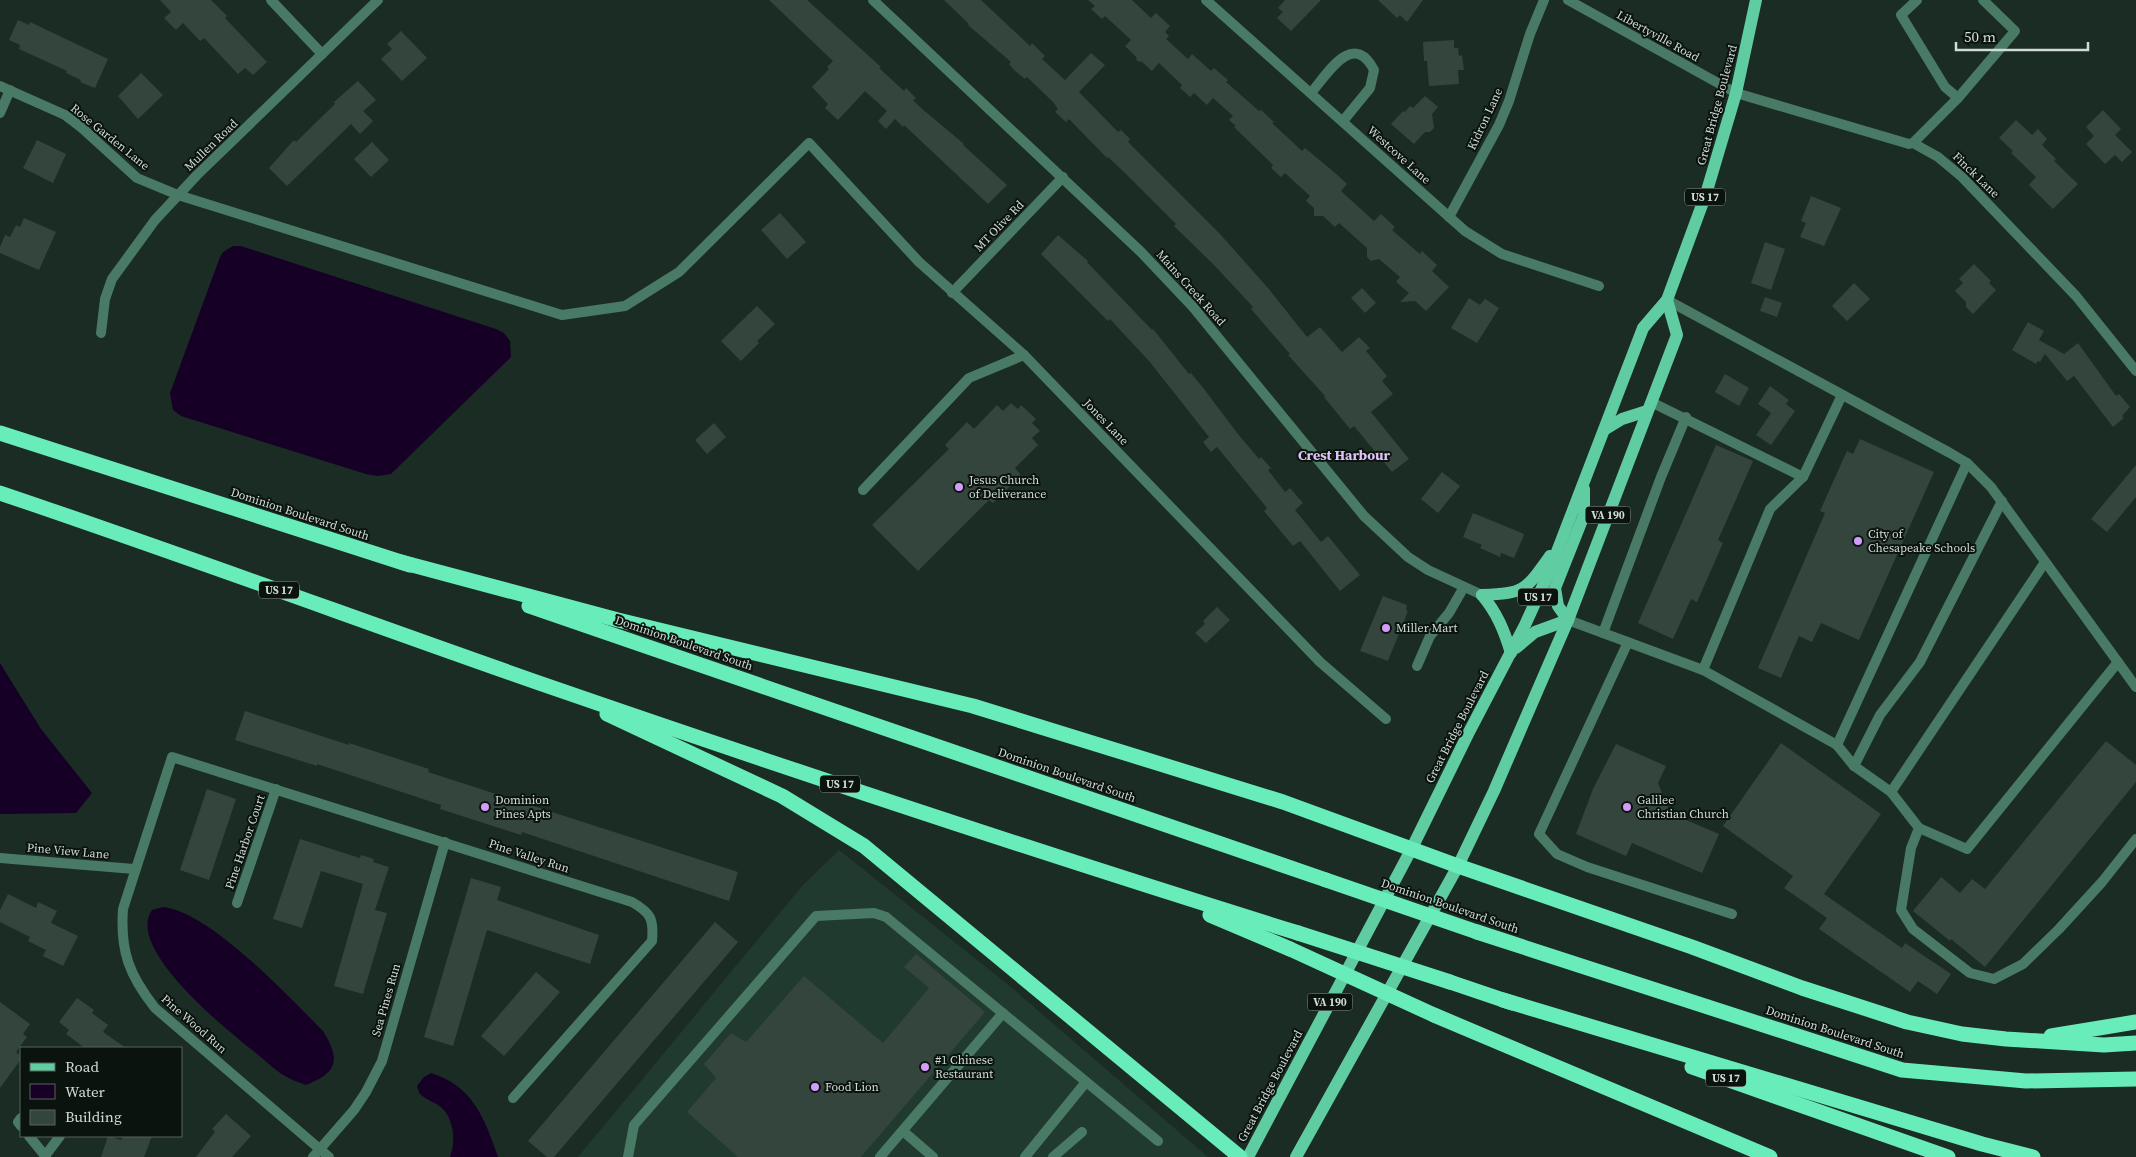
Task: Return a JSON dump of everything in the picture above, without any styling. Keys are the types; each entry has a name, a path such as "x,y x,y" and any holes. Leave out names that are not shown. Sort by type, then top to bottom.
{"highway":[{"name":"Dominion Boulevard South","path":"0,433 401,562 1477,932 1902,1070 2026,1081 2136,1079"},
{"name":"US 17","path":"0,493 123,534 540,683 1140,884 1450,982 1948,1157"},
{"path":"401,562 618,620 973,706 1283,802 1802,988 1907,1022 1962,1034 2104,1045 2136,1043"},
{"path":"540,683 782,796 864,846 1240,1157"},
{"path":"1140,884 1434,1015 1770,1157"},
{"path":"1503,1000 1982,1144 2033,1157"},
{"path":"2030,1040 2136,1022"}],"main road":[{"name":"Great Bridge Boulevard","path":"1248,1157 1412,848 1532,610 1562,540 1643,328 1667,300 1706,194 1736,93 1756,0"},
{"name":"VA 190","path":"1296,1157 1458,866 1498,782 1568,620 1677,335 1667,300"},
{"path":"1604,430 1649,406"},
{"path":"1482,595 1494,610 1511,653 1535,632 1568,620 1558,606 1555,588 1584,515 1584,482"},
{"path":"1482,595 1512,593 1526,587 1562,540"}],"street":[{"path":"271,0 322,54"},
{"name":"Mullen Road","path":"101,333 105,299 112,279 155,220 178,195 378,0"},
{"name":"Mains Creek Road","path":"873,0 1141,252 1193,307 1364,516 1408,557 1428,570 1482,595"},
{"name":"Westcove Lane","path":"1206,0 1449,217 1479,241 1496,251 1599,286"},
{"name":"Kidron Lane","path":"1449,217 1499,125 1509,101 1530,34 1544,0"},
{"name":"Libertyville Road","path":"1568,0 1736,93"},
{"path":"1917,0 1901,15 1945,87 1958,98"},
{"path":"1913,144 1958,98 2015,31 1982,0"},
{"path":"1311,93 1342,57 1351,53 1360,54 1369,60 1374,70 1370,88 1343,121"},
{"name":"Rose Garden Lane","path":"0,86 65,115 137,178 178,195 562,316 625,306 679,272 809,143"},
{"path":"0,113 10,90"},
{"name":"Finck Lane","path":"1736,93 1913,144 1944,161 1969,184 2076,296 2136,371"},
{"name":"Jones Lane","path":"809,143 918,262 1024,355 1320,662 1386,719"},
{"name":"MT Olive Rd","path":"952,292 1063,177"},
{"path":"1667,300 1967,464 1991,487 2002,501 2136,687"},
{"path":"863,490 969,378 1024,355"},
{"path":"1702,670 1770,509 1803,476 1842,395"},
{"path":"1649,406 1686,417 1803,476"},
{"path":"1604,633 1661,477 1686,417"},
{"path":"1837,745 1967,464"},
{"path":"1854,766 1880,715 1920,662 2002,501"},
{"path":"1890,792 2045,562"},
{"path":"1417,666 1430,636 1449,613 1464,586"},
{"path":"1568,620 1702,670 1837,745 1854,766 1890,792 1919,828 1967,849 2118,662"},
{"path":"1628,642 1539,834 1557,854 1587,867 1732,914"},
{"name":"Pine Valley Run","path":"172,757 632,902 647,911 654,925 652,941 513,1098"},
{"name":"Pine Wood Run","path":"172,757 124,904 122,928 124,953 139,987 155,1008 316,1153 329,1157"},
{"name":"Pine Harbor Court","path":"237,902 276,789"},
{"path":"1919,828 1911,848 1901,910 1913,930 1970,973 1994,979 2023,964 2060,929 2102,882 2136,839"},
{"name":"Sea Pines Run","path":"316,1153 354,1110 382,1061 444,842"},
{"name":"Pine View Lane","path":"0,858 134,869"},
{"path":"628,1157 634,1125 816,916 874,913 886,917 1158,1141"},
{"path":"880,1157 1004,1014"},
{"path":"1025,1157 1086,1082"},
{"path":"903,1131 932,1157"},
{"path":"1053,1157 1082,1132"},
{"path":"30,1137 46,1156 59,1137"}],"shaded area":[{"path":"839,850 1006,983 1208,1157 578,1157 802,886"}],"water":[{"path":"233,246 241,246 496,329 504,333 510,341 511,357 391,474 378,476 366,474 181,416 173,410 170,393 220,257 223,252"},
{"path":"0,663 41,729 92,793 76,813 0,814"},
{"path":"163,907 182,912 203,923 225,939 270,978 323,1031 329,1041 334,1057 330,1070 325,1075 306,1085 292,1080 272,1067 201,1006 165,965 152,945 147,926 152,910"},
{"path":"431,1073 457,1086 467,1095 482,1117 498,1157 450,1157 453,1145 453,1131 449,1118 442,1108 419,1093 417,1086 424,1077"}],"building":[{"path":"160,0 211,0 227,16 225,18 267,62 253,75 245,68 238,74 204,38 200,41 183,23 176,30 164,18 171,12"},
{"path":"769,0 807,0 881,67 879,68 904,91 906,88 916,98 913,100 921,108 964,144 1007,185 988,204 904,125 903,127 895,119 886,129 878,121 887,111 865,91 838,120 825,108 828,104 812,87 829,69 827,67 833,61"},
{"path":"944,0 981,0 1030,46 1032,43 1045,56 1042,59 1065,80 1091,53 1105,65 1079,92 1118,132 1121,130 1130,139 1128,142 1221,235 1268,288 1307,337 1320,327 1342,352 1359,337 1370,348 1366,351 1387,376 1382,381 1393,394 1371,412 1409,459 1392,472 1354,426 1350,429 1325,396 1288,355 1290,354 1251,309 1253,307 1174,226 1176,224 1069,119 1066,122 1055,112 1058,109 1053,102 1027,77 1025,79 1014,70 1009,64 1011,62 968,25"},
{"path":"1088,0 1132,0 1151,18 1156,13 1170,26 1165,32 1169,36 1166,39 1188,59 1192,54 1211,71 1214,68 1228,80 1226,82 1259,111 1261,110 1302,151 1305,148 1334,172 1347,184 1341,191 1374,221 1381,214 1395,227 1392,230 1420,254 1422,251 1437,265 1432,271 1449,287 1426,311 1415,301 1400,302 1409,293 1396,282 1400,277 1379,259 1371,261 1367,257 1367,248 1339,223 1335,227 1323,216 1314,216 1314,208 1306,201 1310,196 1285,173 1281,177 1271,168 1273,165 1234,127 1236,126 1229,120 1233,116 1213,98 1207,105 1194,93 1190,97 1180,88 1182,85 1159,63 1152,71 1142,62 1137,61 1136,57 1125,46 1131,40 1105,16 1102,19 1091,9 1095,6"},
{"path":"1285,0 1321,0 1291,31 1277,18 1283,12 1278,8"},
{"path":"1378,0 1423,0 1407,22 1400,15 1397,18"},
{"path":"18,20 29,25 30,22 108,59 95,88 80,82 81,80 66,73 67,71 19,49 20,45 9,40"},
{"path":"401,31 427,58 402,81 381,59 392,49 387,44"},
{"path":"1454,40 1454,48 1458,48 1459,56 1462,55 1464,70 1458,70 1459,84 1429,86 1427,61 1424,61 1423,42"},
{"path":"141,73 163,95 138,119 118,96"},
{"path":"358,81 376,100 363,111 373,121 360,134 351,124 287,186 269,168 294,140 296,142 335,104 334,102"},
{"path":"1425,96 1438,107 1432,114 1434,128 1430,132 1425,132 1414,144 1391,124 1403,111 1405,112 1410,106 1413,108"},
{"path":"2103,110 2121,129 2115,135 2132,152 2122,162 2115,155 2105,164 2086,144 2094,136 2086,127"},
{"path":"2016,120 2032,135 2038,129 2047,139 2042,145 2056,159 2054,161 2078,184 2053,209 2029,185 2036,177 2011,153 2013,151 1999,138"},
{"path":"37,140 66,154 53,183 23,168"},
{"path":"372,142 389,160 371,177 354,159"},
{"path":"1811,196 1841,208 1824,246 1800,237 1806,223 1801,221"},
{"path":"780,213 806,242 787,259 761,230"},
{"path":"24,218 56,232 39,270 0,253 0,247 5,235 10,237 16,225 20,227"},
{"path":"1058,235 1088,261 1153,329 1189,374 1191,373 1259,459 1261,457 1271,468 1268,470 1285,492 1290,488 1303,503 1295,510 1321,542 1328,536 1360,575 1340,591 1300,541 1293,546 1264,511 1267,508 1217,447 1211,452 1203,442 1209,437 1149,361 1110,319 1108,321 1041,254"},
{"path":"1765,242 1785,249 1771,290 1751,283"},
{"path":"1974,264 1991,281 1989,283 1996,290 1973,314 1966,307 1966,302 1955,291 1963,283 1959,279"},
{"path":"1854,283 1870,299 1847,321 1832,306"},
{"path":"1362,288 1376,303 1365,313 1351,298"},
{"path":"1765,297 1782,303 1777,317 1760,311"},
{"path":"1469,298 1480,305 1485,299 1499,308 1477,343 1451,328"},
{"path":"757,306 775,324 757,341 759,343 741,361 721,341"},
{"path":"2028,322 2044,331 2039,340 2064,354 2078,343 2116,396 2119,394 2130,407 2122,416 2124,418 2113,427 2074,376 2067,381 2045,354 2040,362 2038,361 2036,364 2012,350"},
{"path":"1725,374 1749,388 1739,406 1715,392"},
{"path":"1770,386 1789,400 1786,404 1795,411 1771,445 1756,435 1771,413 1758,404"},
{"name":"Jesus Church of Deliverance","path":"1011,403 1018,409 1021,405 1036,419 1032,423 1040,431 1032,438 1038,445 1015,468 1021,475 993,503 989,500 918,571 872,525 949,449 945,445 967,422 974,429 997,405 1003,411"},
{"path":"714,423 726,437 707,454 695,440"},
{"name":"City of Chesapeake Schools","path":"1860,439 1934,472 1859,640 1821,623 1812,642 1799,636 1781,678 1758,668 1825,513 1820,511 1847,451 1853,454"},
{"path":"1716,445 1753,461 1718,540 1723,543 1697,602 1691,599 1673,639 1638,623"},
{"path":"2136,465 2136,497 2107,532 2091,519"},
{"path":"1442,472 1460,486 1438,513 1421,499"},
{"path":"1473,513 1524,535 1514,558 1501,553 1500,557 1480,548 1482,545 1463,537"},
{"name":"Miller Mart","path":"1383,596 1407,605 1406,610 1408,611 1388,661 1360,651"},
{"path":"1217,607 1230,620 1206,643 1195,633 1205,624 1203,621"},
{"path":"245,711 429,769 428,772 738,872 729,901 522,832 521,835 440,809 441,805 317,764 317,766 235,740"},
{"path":"2106,741 2136,765 2136,782 1985,967 1913,911 1941,877 1960,893 1972,879 1985,889"},
{"path":"1781,743 1881,814 1824,894 1902,948 1905,943 1951,974 1937,994 1918,981 1910,992 1819,929 1827,918 1784,888 1793,876 1723,826"},
{"name":"Galilee Christian Church","path":"1616,744 1666,766 1658,783 1670,813 1719,834 1702,873 1632,843 1626,856 1576,834 1593,789"},
{"path":"207,789 236,799 209,880 180,870"},
{"path":"300,839 360,858 361,855 374,859 373,862 389,867 375,910 387,913 363,994 334,986 363,884 321,871 302,928 273,919"},
{"path":"471,878 501,887 497,900 599,935 590,964 487,930 453,1046 424,1037"},
{"path":"8,894 36,908 38,902 57,911 51,923 78,936 63,966 43,956 46,950 28,941 30,937 0,922 0,910"},
{"path":"715,922 738,942 554,1157 547,1157 528,1141"},
{"path":"916,954 985,1012 861,1157 738,1157 687,1112 716,1078 704,1064 731,1033 746,1042 804,976 883,1043 929,988 904,967"},
{"path":"536,972 560,992 504,1056 481,1036"},
{"path":"77,998 94,1010 92,1013 108,1025 103,1032 125,1047 84,1047 66,1034 69,1030 59,1022"},
{"path":"0,1002 30,1024 23,1034 27,1037 16,1052 20,1055 20,1060 0,1088"},
{"path":"226,1114 251,1136 232,1157 196,1157 215,1132 212,1129"},
{"path":"108,1137 121,1140 122,1137 152,1137 144,1157 101,1157"}],"place":[{"name":"Jesus Church of Deliverance","path":"959,487"},
{"name":"City of Chesapeake Schools","path":"1858,541"},
{"name":"Miller Mart","path":"1386,628"},
{"name":"Dominion Pines Apts","path":"485,807"},
{"name":"Galilee Christian Church","path":"1627,807"},
{"name":"#1 Chinese Restaurant","path":"925,1067"},
{"name":"Food Lion","path":"815,1087"}],"district":[{"name":"Crest Harbour","path":"1344,455"}]}
